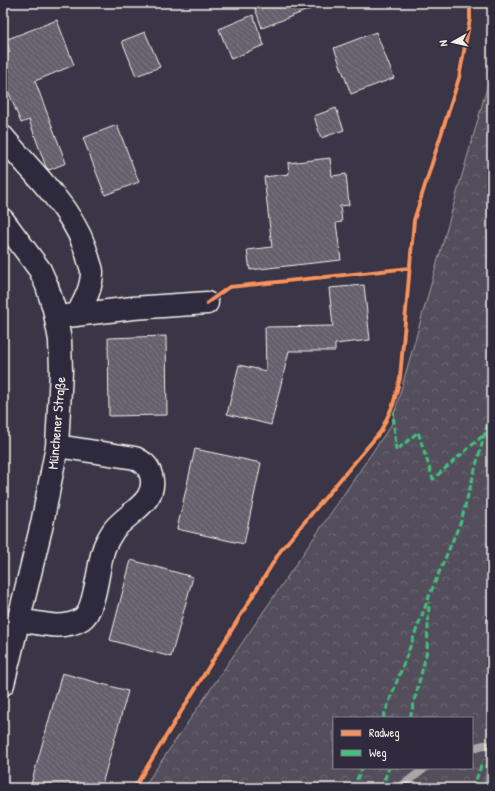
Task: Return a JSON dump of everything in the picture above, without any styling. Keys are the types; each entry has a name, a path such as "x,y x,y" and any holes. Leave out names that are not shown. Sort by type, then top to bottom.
{"street":[{"path":"3,137 68,214 85,246 92,272 90,290 77,315"},
{"name":"Münchener Straße","path":"3,220 40,270 47,286 56,318 60,340 61,371 57,446 42,524 3,684"},
{"path":"56,318 133,308 207,303"},
{"path":"19,620 53,625 69,625 83,618 92,602 104,548 113,531 144,502 152,491 153,481 150,470 144,462 135,458 57,446"}],"green space":[{"path":"492,70 492,736 484,788 143,788 391,425"}],"building":[{"path":"253,3 323,3 323,4 262,28"},
{"path":"253,15 264,45 231,59 219,29"},
{"path":"57,20 74,65 35,81 66,163 49,170 46,167 29,120 21,123 3,78 3,55 10,52 5,40"},
{"path":"145,32 160,67 136,76 122,41"},
{"path":"376,32 394,78 351,94 334,48"},
{"path":"336,108 344,130 321,138 314,116"},
{"path":"117,125 139,182 105,195 83,138"},
{"path":"330,158 332,176 346,174 349,205 340,206 342,222 336,223 341,260 250,270 247,250 272,247 264,177 289,174 288,163"},
{"path":"364,285 370,340 335,344 335,351 289,351 271,425 227,414 239,365 266,371 265,327 333,326 329,288"},
{"path":"166,336 167,415 109,416 108,338"},
{"path":"195,449 261,463 244,544 177,529"},
{"path":"131,560 193,577 171,657 110,640"},
{"path":"62,673 128,691 101,788 30,788"}],"waterway":[{"path":"473,748 484,745 492,746"},
{"path":"402,788 403,785 424,769"}],"marked path":[{"path":"383,717 430,594 461,521 492,407"},
{"path":"393,409 396,451 418,432 433,479 486,433"},
{"path":"410,717 427,651 429,602"},
{"path":"473,788 481,766 492,767"},
{"path":"353,788 362,769"},
{"path":"381,788 389,769"}],"cycle path":[{"path":"134,788 281,550 381,431 393,405 400,378 414,220 459,78 470,19 470,3"},
{"path":"207,303 229,287 410,268"}]}
